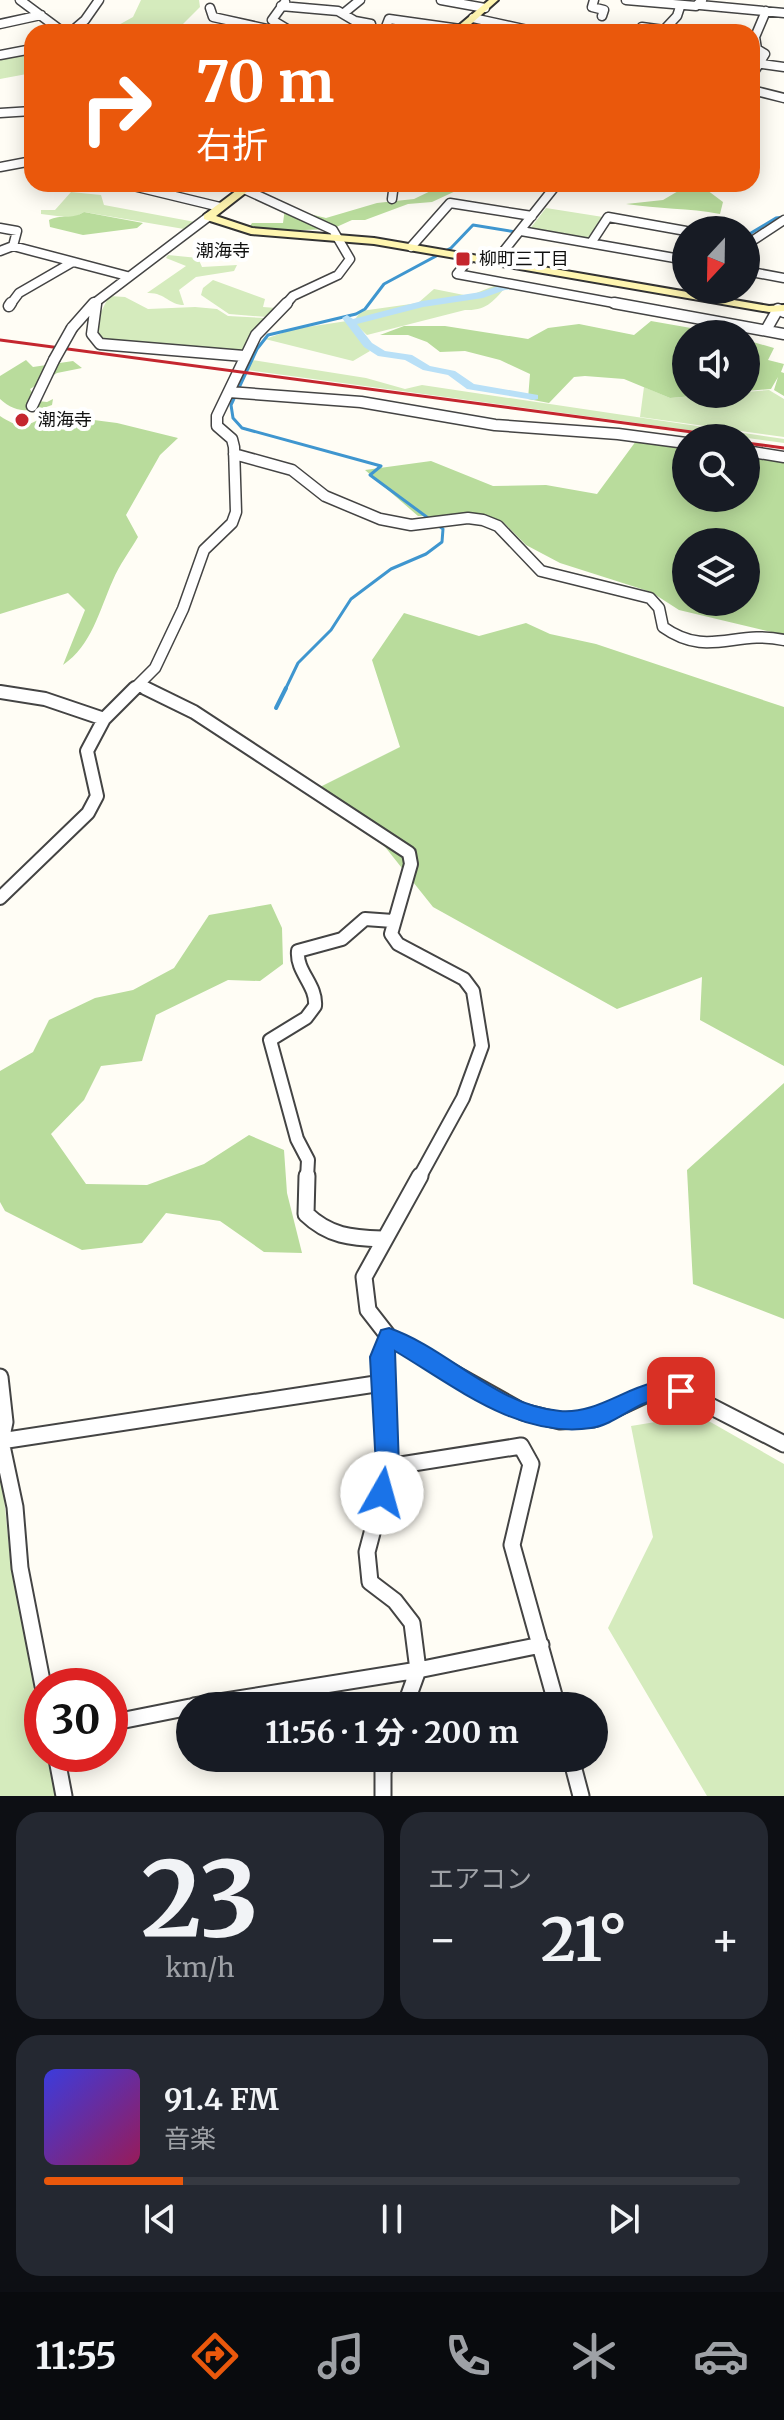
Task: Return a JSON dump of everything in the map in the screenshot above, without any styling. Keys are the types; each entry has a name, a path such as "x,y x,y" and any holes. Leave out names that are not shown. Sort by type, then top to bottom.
{"street":[{"path":"20,0 53,24"},
{"path":"80,24 99,0"},
{"path":"344,13 360,0"},
{"path":"428,9 439,0 485,8"},
{"path":"466,24 494,0"},
{"path":"594,0 592,7 604,10 602,16"},
{"path":"626,0 677,5 701,2 784,13"},
{"path":"279,24 272,20 284,3 344,13 355,21 371,24"},
{"path":"670,24 677,16 680,7 677,5"},
{"path":"210,8 213,17 253,24"},
{"path":"760,25 766,11"},
{"path":"0,24 41,15"},
{"path":"473,18 500,24"},
{"path":"387,24 389,19 420,24"},
{"path":"0,55 24,50"},
{"path":"760,51 765,54 761,64 784,67"},
{"path":"760,92 784,98"},
{"path":"0,113 24,112"},
{"path":"0,167 24,162"},
{"path":"158,192 220,207"},
{"path":"32,406 54,360 86,309 240,192"},
{"path":"0,898 88,813 97,796 87,751 104,719 155,668 183,609 204,550 232,523 236,512 232,439 217,426 217,416 244,356 256,335 293,296 346,268 350,259 333,230 314,225 260,192"},
{"path":"392,199 393,192"},
{"path":"495,262 551,192"},
{"path":"411,247 450,203 532,216"},
{"path":"208,217 251,231 411,247 782,310 766,330"},
{"path":"591,243 608,217 672,228"},
{"path":"760,234 784,220"},
{"path":"0,228 17,231 13,246"},
{"path":"521,231 672,257"},
{"path":"0,251 13,246 127,276"},
{"path":"470,258 457,274 784,334"},
{"path":"9,306 19,293 71,263"},
{"path":"760,274 784,278"},
{"path":"96,304 92,334 100,344 244,356"},
{"path":"229,392 375,403 495,425 672,442"},
{"path":"760,453 784,457"},
{"path":"234,454 292,470 325,496 380,519 411,525 468,518 498,526 541,571 650,598 659,608 663,627 687,644 706,645 759,635 784,640"},
{"path":"139,685 206,720 409,853 411,864 391,934 398,944 464,979 473,991 482,1046 463,1098 382,1239 364,1277 362,1296 366,1312 389,1337 523,1412 560,1421 594,1419 656,1390 681,1391 784,1444"},
{"path":"0,692 45,699 104,719"},
{"path":"382,1239 341,1238 320,1230 306,1214 308,1160 297,1139 270,1040 275,1034 308,1017 314,1010 316,998 299,967 298,951 342,939 365,919 393,921"},
{"path":"389,1337 382,1357 388,1467 367,1552 370,1582 395,1601 412,1623 418,1670 410,1692"},
{"path":"0,1377 5,1422 1,1441 15,1507 20,1568 39,1668"},
{"path":"1,1441 382,1383"},
{"path":"388,1467 521,1446 531,1464 512,1545 553,1692"},
{"path":"280,1692 418,1670 541,1645"},
{"path":"128,1719 176,1709"},
{"path":"59,1772 64,1796"},
{"path":"383,1772 383,1796"},
{"path":"575,1772 581,1796"}],"green space":[{"path":"141,0 199,0 200,7 183,24 120,24 133,17"},
{"path":"24,50 24,74 0,79 0,55"},
{"path":"71,192 101,195 104,205 195,222 184,229 84,212 73,218 41,214 41,210 55,210"},
{"path":"428,192 454,192 432,202 408,204 332,229 276,231 250,226 252,223 283,223 285,208 326,218 377,203 414,199"},
{"path":"677,192 710,192 723,202 720,214 626,204 663,200"},
{"path":"546,208 603,217 587,239 529,230"},
{"path":"84,212 143,223 137,228 83,235 50,227 49,220"},
{"path":"168,255 198,258 202,267 237,265 234,271 196,277 179,290 184,305 158,294 147,293 186,266 166,258"},
{"path":"213,280 265,299 263,307 276,308 267,317 229,314 201,295 203,288"},
{"path":"501,283 508,284 494,300 479,309 367,335 353,322 361,311 418,303 434,289 469,296"},
{"path":"109,296 125,297 148,309 195,307 217,309 228,316 265,318 243,352 108,344 98,336 96,322"},
{"path":"347,321 370,351 353,361 265,339 294,329"},
{"path":"651,321 672,325 672,398 624,379 585,376 574,377 549,403 528,399 530,374 500,360 465,351 440,352 427,342 408,335 380,335 404,326 445,326 528,339 548,328 579,324 634,335"},
{"path":"760,344 774,348 768,360 784,364 781,372 784,373 784,396 774,390 778,377 771,389 760,390"},
{"path":"26,360 33,367 73,361 82,368 57,373 30,389 37,401 53,399 52,405 31,410 18,409 0,399 0,376"},
{"path":"252,360 366,378 405,389 422,385 683,424 672,424 672,428 247,370"},
{"path":"644,387 672,398 672,408 760,408 760,391 769,390 784,399 784,437 760,434 760,424 690,424 640,417"},
{"path":"47,414 117,423 178,438 160,455 126,515 138,537 115,574 88,637 63,665 85,610 68,593 0,614 0,416 24,425"},
{"path":"760,435 784,439 784,443 760,440"},
{"path":"639,437 672,441 672,512 760,512 760,454 784,458 784,635 704,616 760,616 760,528 672,528 672,606 651,592 560,563 526,545 502,521 483,517 418,516 365,470 431,461 493,486 546,485 597,494"},
{"path":"404,613 479,636 526,623 550,634 596,644 784,707 784,1066 700,1020 702,977 617,1009 433,907 354,808 314,790 400,747 372,660"},
{"path":"271,904 282,928 283,964 260,981 228,980 156,1015 142,1061 101,1066 84,1100 51,1134 86,1184 147,1185 204,1164 249,1135 284,1150 287,1193 302,1253 264,1252 220,1221 166,1213 142,1243 82,1250 5,1211 0,1202 0,1071 33,1052 49,1020 95,998 133,990 174,968 209,915"},
{"path":"784,1083 784,1319 693,1284 687,1170"},
{"path":"698,1415 784,1464 784,1796 707,1796 608,1628 653,1537 631,1426"},
{"path":"0,1460 10,1556 31,1668 24,1668 24,1772 50,1772 55,1796 0,1796"}],"waterway":[{"path":"760,228 784,217"},
{"path":"285,690 298,663 331,630 351,599 391,569 426,554 442,542 443,529 370,475 381,466 242,428 233,418 231,405 257,349 268,335 356,314 365,309 384,284 451,248 473,225 516,232"},
{"path":"351,323 422,304 521,286"},
{"path":"347,318 368,345 382,354 408,357 427,368 451,373 471,387 534,397"},
{"path":"276,708 285,690"}],"railway":[{"path":"0,340 672,429"},
{"path":"760,445 784,448"}],"place":[{"name":"柳町三丁目","path":"463,259"},
{"name":"潮海寺","path":"22,420"}],"district":[{"name":"潮海寺","path":"223,251"}],"route":[{"path":"382,1493 388,1467 382,1357 389,1337 497,1400 523,1412 560,1421 594,1419 656,1390 681,1391"}]}
